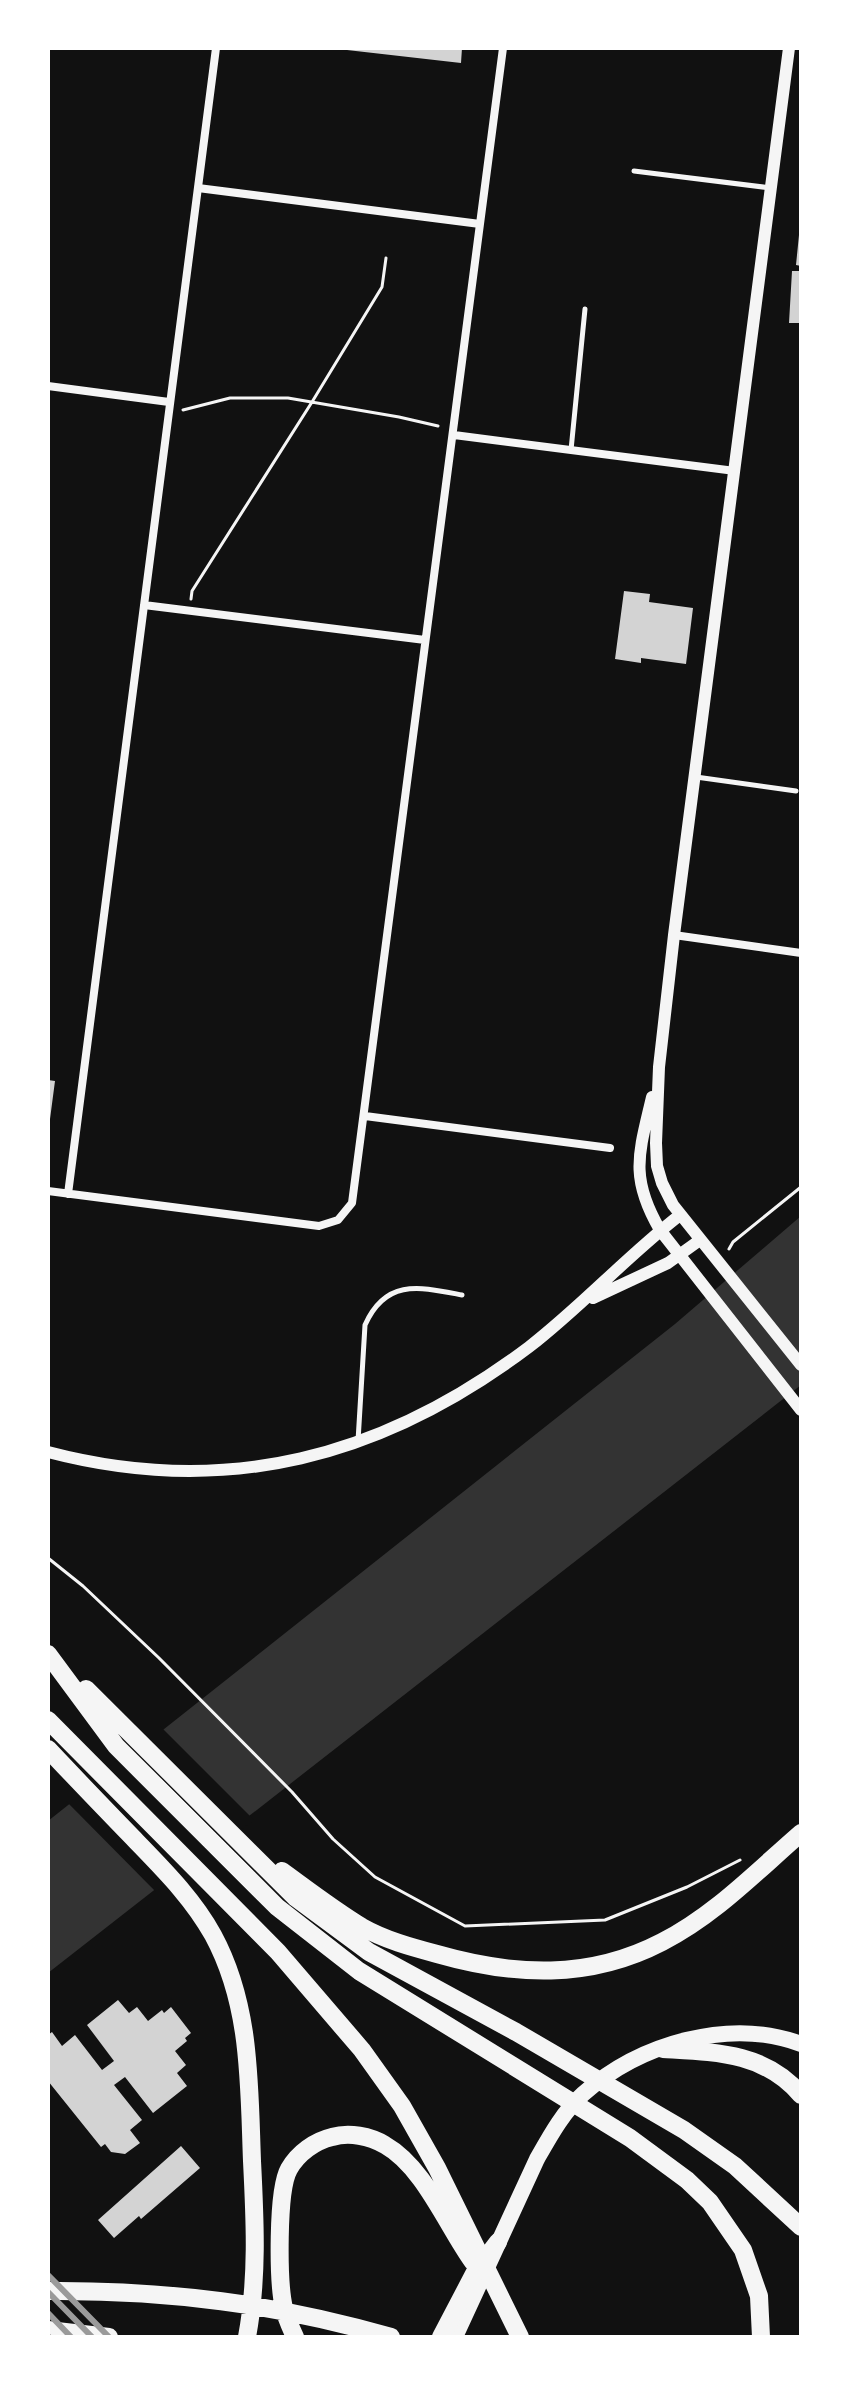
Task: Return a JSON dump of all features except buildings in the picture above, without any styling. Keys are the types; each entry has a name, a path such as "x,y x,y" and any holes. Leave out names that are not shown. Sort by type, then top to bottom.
{"highway":[{"path":"48,1653 218,1850 277,1907 359,1971 630,2138 687,2180 710,2202 743,2250 759,2296 761,2337"},
{"path":"48,1720 278,1952 362,2050 402,2106 437,2168 520,2337"},
{"path":"123,1740 234,1837 296,1898 369,1952 530,2039 684,2130 735,2166 801,2227"},
{"path":"48,1749 178,1884 213,1935 231,1975 243,2017 249,2063 256,2249 247,2337"},
{"path":"251,1855 283,1871 321,1901 364,1928 389,1939 494,1968 552,1972 601,1965 662,1942 719,1905 801,1833"},
{"path":"659,2050 715,2052 751,2059 781,2076 801,2095"},
{"path":"295,2337 283,2306 283,2184 288,2170 302,2153 312,2145 337,2135 374,2139 396,2152 419,2177 459,2242 500,2299"},
{"path":"441,2337 457,2324 475,2272 498,2242"},
{"path":"48,2291 192,2296 270,2307 391,2337"},
{"path":"48,2330 109,2337"}],"main road":[{"path":"498,2242 560,2120 583,2094 603,2079 659,2050 690,2040 741,2032 785,2038 801,2044"}],"street":[{"path":"68,1194 216,48"},
{"path":"48,1191 319,1226 338,1220 352,1203 503,48"},
{"path":"789,48 674,935 659,1067 657,1166 668,1197 680,1215 801,1365"},
{"path":"198,188 480,224"},
{"path":"48,386 169,402"},
{"path":"454,435 735,471"},
{"path":"144,605 425,640"},
{"path":"674,935 801,953"},
{"path":"659,1067 640,1147 640,1189 660,1230 801,1410"},
{"path":"365,1116 610,1148"},
{"path":"48,1452 116,1466 210,1471 312,1457 358,1442 423,1415 477,1384 531,1345 680,1215"},
{"path":"582,1302 680,1256 700,1240"}],"lane":[{"path":"634,171 771,188"},
{"path":"571,450 585,309"},
{"path":"695,776 796,791"},
{"path":"358,1442 365,1325 373,1308 395,1292 417,1287 462,1295"}],"path":[{"path":"188,611 192,591 382,287 386,258"},
{"path":"169,402 184,411 230,398 288,398 435,425 454,435"},
{"path":"728,1250 733,1242 801,1187"},
{"path":"48,1558 83,1586 159,1658 292,1792 333,1839 375,1877 465,1926 605,1920 687,1887 748,1854"}],"shaded area":[{"path":"801,1216 801,1385 48,1973 48,1821 675,1324"}],"pier":[{"path":"160,1726 254,1820 156,1892 66,1801"}],"railway":[{"path":"48,2275 109,2337"},
{"path":"48,2292 92,2337"},
{"path":"48,2313 71,2337"}]}
